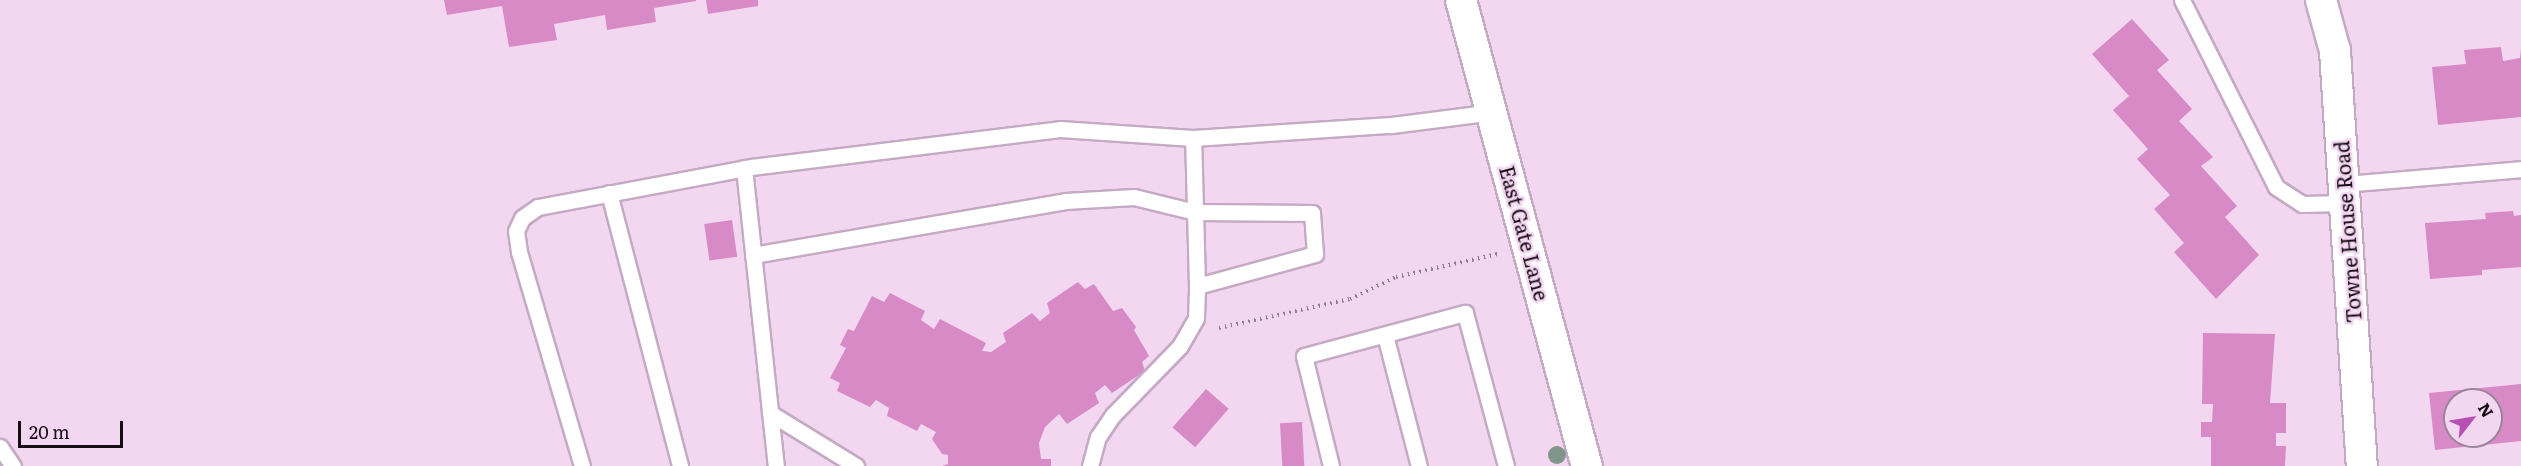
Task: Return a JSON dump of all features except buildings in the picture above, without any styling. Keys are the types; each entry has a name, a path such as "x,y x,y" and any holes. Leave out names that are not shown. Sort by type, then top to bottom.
{"street":[{"name":"East Gate Lane","path":"1461,0 1494,112 1587,466"},
{"name":"Towne House Road","path":"2321,0 2335,51 2362,466"}],"lane":[{"path":"2182,0 2276,187 2302,204 2344,193 2521,169"},
{"path":"582,466 516,231 522,218 538,207 744,168 1060,129 1193,138 1391,124 1494,112"},
{"path":"1090,466 1098,437 1113,415 1179,346 1196,318 1193,138"},
{"path":"744,168 776,466"},
{"path":"609,193 680,466"},
{"path":"753,255 1065,201 1134,198 1195,212 1311,213 1316,254 1197,286"},
{"path":"1331,466 1304,356 1466,314 1506,466"},
{"path":"1385,335 1419,466"},
{"path":"770,413 856,466"},
{"path":"0,447 13,466"}],"path":[{"path":"1192,325 1209,330 1339,301 1396,277 1507,251"}]}
